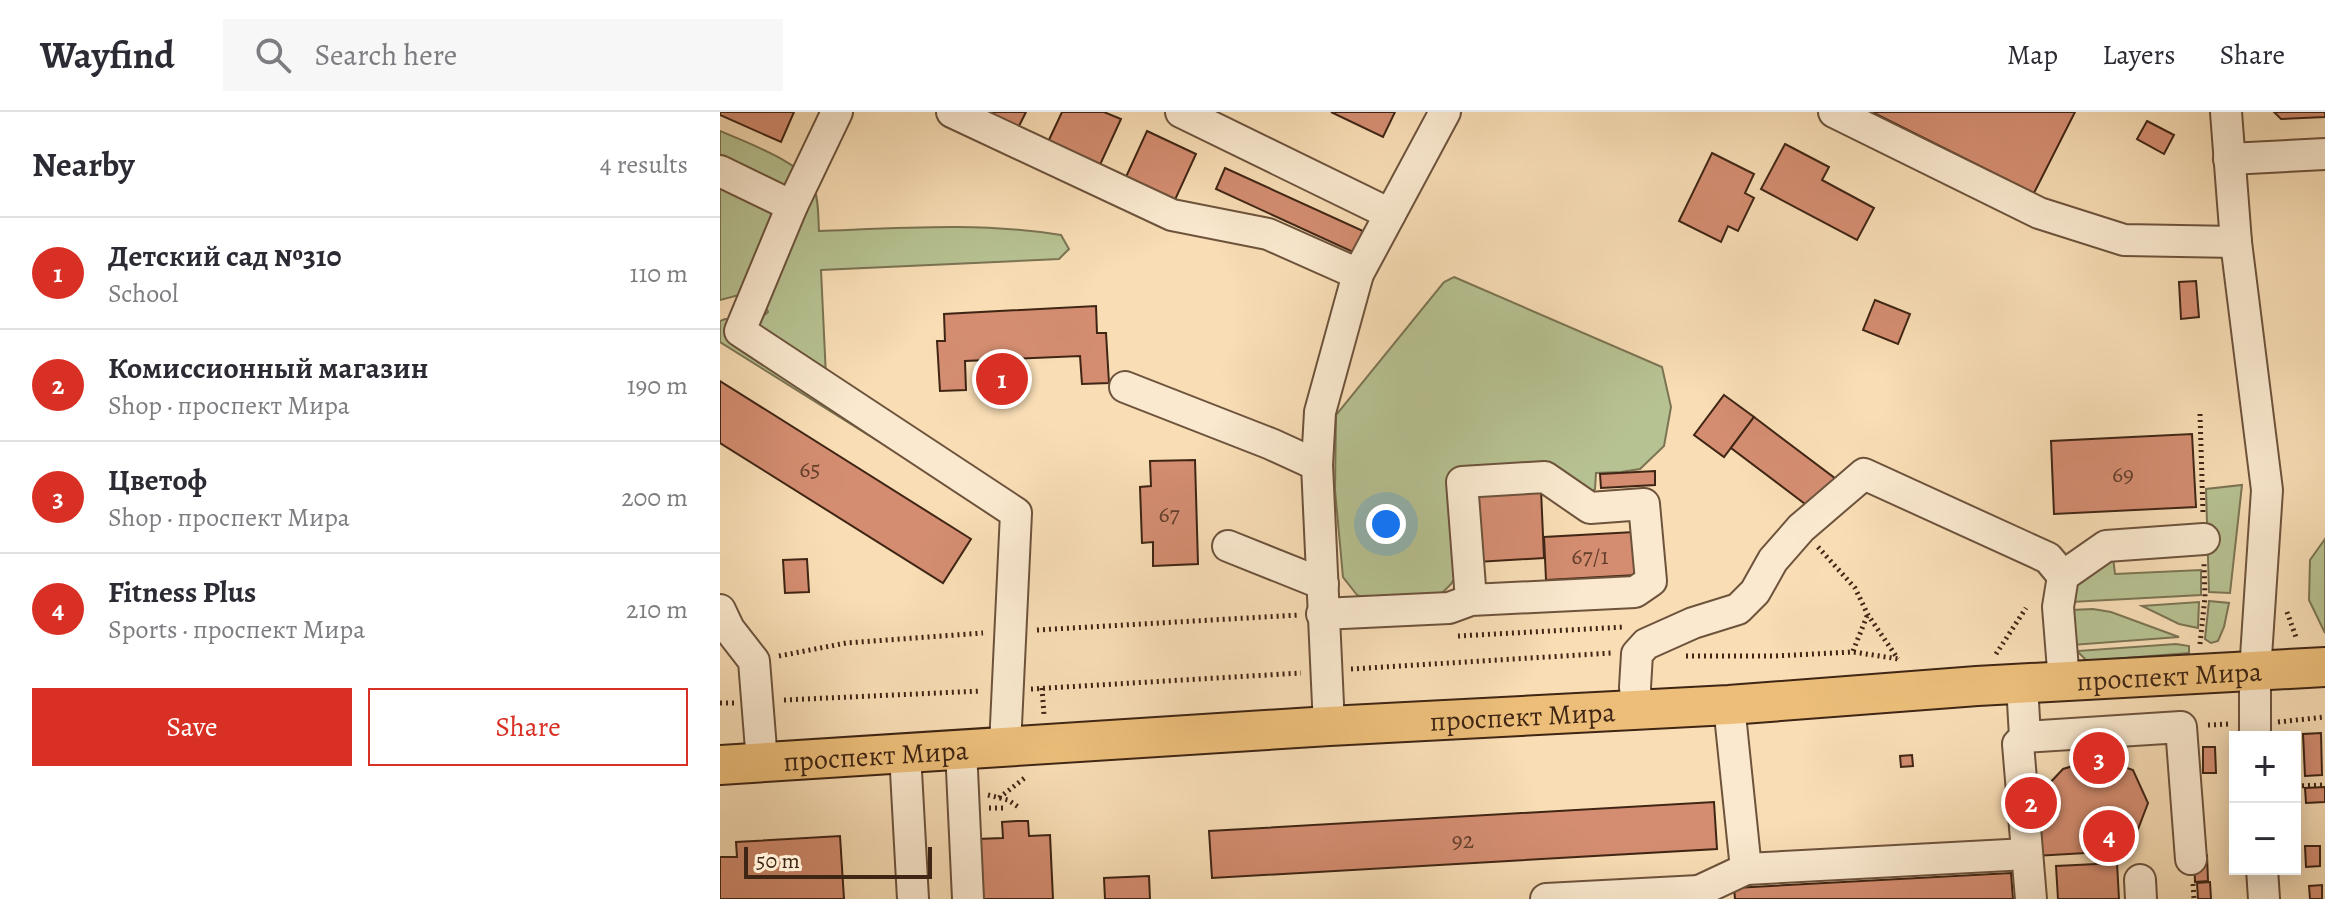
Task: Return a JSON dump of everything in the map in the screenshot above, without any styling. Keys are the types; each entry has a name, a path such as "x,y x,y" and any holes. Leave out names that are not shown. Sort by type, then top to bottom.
{"main road":[{"name":"проспект Мира","path":"720,765 2312,668"}],"street":[{"path":"837,112 792,206 740,331 1016,513 1005,746"},
{"path":"952,112 1172,215 1268,234 1358,274"},
{"path":"1329,726 1317,465 1320,412 1358,274 1445,112"},
{"path":"1834,112 2039,213 2124,240 2236,242"},
{"path":"2226,112 2236,242 2267,490 2255,672 2264,730"},
{"path":"1192,114 1390,214"},
{"path":"2229,159 2325,154"},
{"path":"720,171 792,206"},
{"path":"1125,387 1317,465"},
{"path":"1647,640 1738,609 1755,592 1773,560 1801,528 1864,474 2048,558 2063,576"},
{"path":"1228,546 1323,599 1449,608 1471,600 1635,592 1651,581 1644,504 1590,508 1545,477 1462,482 1471,600"},
{"path":"2064,682 2058,607 2063,576 2106,546 2204,539"},
{"path":"1635,592 1647,640 1635,687 1637,710"},
{"path":"720,610 729,629 754,661 762,762"},
{"path":"720,658 754,661"},
{"path":"2022,684 2025,737"},
{"path":"1729,705 1746,869"},
{"path":"2031,899 2018,744 2025,737 2181,727 2191,859"},
{"path":"961,749 968,899"},
{"path":"905,753 913,899"},
{"path":"1546,899 1698,895 1746,869 2027,854"},
{"path":"2262,875 2264,899"}],"path":[{"path":"1801,528 1855,588 1868,615 1898,659"},
{"path":"1994,656 2026,608"},
{"path":"2287,610 2297,640 2312,668"},
{"path":"1853,652 1868,615"},
{"path":"1446,636 1647,640"},
{"path":"1647,640 1649,656 1774,656 1853,652 1912,659"},
{"path":"720,703 1042,688 1607,654 1647,640"},
{"path":"1042,688 1044,722"},
{"path":"2264,730 2325,717"},
{"path":"2301,786 2325,785"},
{"path":"988,808 1006,808"}],"green space":[{"path":"720,131 785,161 807,177 816,196 819,231 971,227 1061,235 1069,249 1059,259 821,270 826,377 956,490 720,342 720,321 758,320 768,312 762,300 739,295 720,300"},
{"path":"1454,277 1662,367 1671,407 1664,446 1640,469 1596,473 1595,489 1589,496 1548,466 1435,600 1383,604 1357,595 1343,577 1335,490 1336,415 1444,282"},
{"path":"2242,485 2230,593 2209,592 2206,489"},
{"path":"2325,539 2325,633 2309,600 2310,560"},
{"path":"2113,557 2115,574 2201,570 2201,595 2071,602 2074,582"},
{"path":"2209,601 2229,603 2218,641 2211,643 2205,639"},
{"path":"2199,602 2198,628 2179,624 2142,606"},
{"path":"2071,610 2111,612 2179,637 2072,645"},
{"path":"2176,644 2189,646 2189,653 2087,661 2077,651"}],"building":[{"path":"720,112 794,112 781,142 720,115"},
{"path":"977,112 1026,112 1017,130"},
{"path":"1062,112 1104,112 1121,119 1099,167 1047,144"},
{"path":"1331,112 1395,112 1383,137"},
{"path":"1872,112 2075,112 2034,193"},
{"path":"2274,112 2325,112 2325,117 2281,119"},
{"path":"2147,121 2174,135 2164,154 2137,139"},
{"path":"1147,131 1196,154 1174,202 1125,179"},
{"path":"1785,144 1829,167 1822,180 1874,208 1857,240 1761,189"},
{"path":"1712,153 1754,174 1745,193 1754,198 1738,231 1728,226 1721,242 1679,221"},
{"path":"1225,168 1363,231 1353,252 1216,189"},
{"path":"2196,281 2199,317 2181,319 2179,282"},
{"path":"1875,300 1910,314 1898,344 1863,330"},
{"path":"1096,306 1097,333 1106,333 1109,383 1082,384 1080,356 965,361 966,390 940,391 937,341 945,341 944,314"},
{"path":"720,381 971,539 943,583 720,443"},
{"path":"1724,395 1754,417 1724,457 1694,435"},
{"path":"1754,417 1836,479 1813,510 1731,448"},
{"path":"2192,434 2196,507 2054,514 2051,441"},
{"path":"1195,460 1198,564 1153,566 1153,542 1142,543 1140,487 1151,486 1150,461"},
{"path":"1655,471 1655,485 1601,488 1600,474"},
{"path":"1541,490 1544,558 1477,562 1473,494"},
{"path":"1634,532 1637,575 1546,580 1544,537"},
{"path":"807,559 809,592 785,593 783,560"},
{"path":"2321,733 2322,775 2305,776 2303,734"},
{"path":"2203,747 2215,747 2216,773 2203,773"},
{"path":"1912,755 1913,766 1901,767 1900,756"},
{"path":"2099,758 2133,770 2148,803 2135,837 2103,852 2035,856 2031,803 2063,769"},
{"path":"2325,787 2325,802 2306,803 2305,788"},
{"path":"1714,802 1717,849 1212,878 1209,831"},
{"path":"1028,821 1029,836 1050,835 1053,899 980,899 977,839 1003,838 1002,822"},
{"path":"840,836 844,899 720,899 720,857 737,857 736,842"},
{"path":"2305,846 2320,846 2320,866 2306,867"},
{"path":"2207,855 2208,881 2195,882 2194,856"},
{"path":"2117,863 2119,899 2058,899 2056,866"},
{"path":"2011,873 2013,899 1735,899 1734,888"},
{"path":"1149,876 1150,899 1105,899 1104,878"},
{"path":"2210,882 2211,899 2198,899 2197,883"},
{"path":"2322,885 2322,899 2310,899 2309,886"}],"place":[{"name":"Детский сад №310","path":"1002,379"},
{"name":"Цветоф","path":"2099,758"},
{"name":"Комиссионный магазин","path":"2031,803"},
{"name":"Fitness Plus","path":"2109,836"}]}
